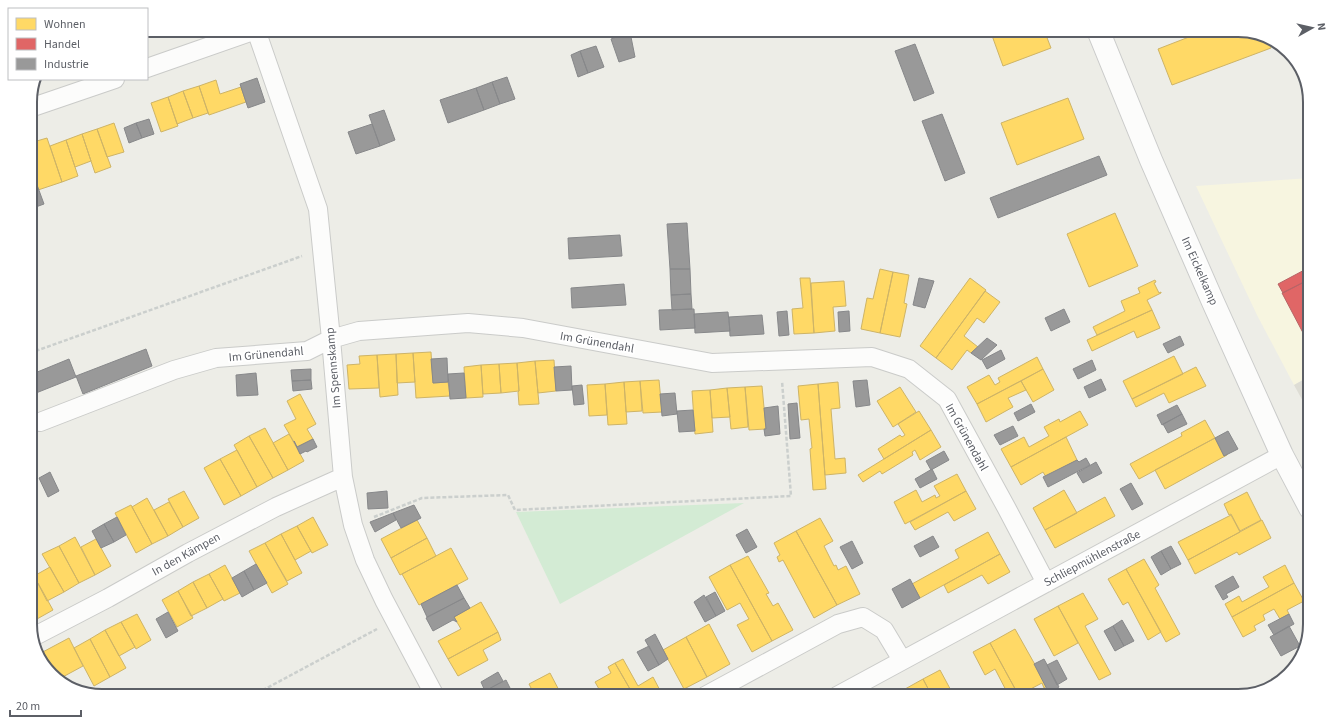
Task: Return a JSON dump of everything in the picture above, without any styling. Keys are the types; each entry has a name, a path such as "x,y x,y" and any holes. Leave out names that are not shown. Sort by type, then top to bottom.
{"street":[{"path":"148,68 236,37"},
{"name":"Im Spennskamp","path":"258,37 318,209 343,477 353,525 365,560 394,620 431,689"},
{"name":"Im Eickelkamp","path":"1101,37 1150,160 1282,455 1303,495"},
{"path":"37,106 112,80"},
{"name":"Im Grünendahl","path":"40,422 174,370 216,358 307,351 331,339 359,331 468,323 523,328 712,363 872,357 909,369 947,400 1046,583"},
{"name":"Schliepmühlenstraße","path":"850,689 1282,455"},
{"name":"In den Kämpen","path":"38,635 108,598 276,506 343,477"},
{"path":"718,689 838,624 863,618 884,630 902,660"}],"path":[{"path":"37,351 322,249"},
{"path":"353,525 422,498 508,495 515,510 791,496 781,360"},
{"path":"265,689 394,620"}],"shaded area":[{"path":"1303,178 1303,380 1294,385 1257,315 1196,186"},
{"path":"1303,380 1303,401 1294,385"}],"green space":[{"path":"744,503 560,604 516,512"}],"building: Wohnen":[{"path":"993,37 1047,37 1051,48 1003,66"},
{"path":"1189,37 1238,37 1255,39 1267,44 1271,48 1172,85 1158,49"},
{"path":"216,80 220,94 241,87 246,102 209,115 199,86"},
{"path":"199,86 208,113 193,118 183,91"},
{"path":"183,91 193,118 177,124 168,97"},
{"path":"168,97 178,126 161,132 151,103"},
{"path":"1068,98 1084,139 1017,165 1001,123"},
{"path":"114,123 124,152 107,157 97,129"},
{"path":"97,129 111,167 95,173 82,134"},
{"path":"82,134 91,161 75,167 66,140"},
{"path":"47,138 62,182 38,190 37,187 37,141"},
{"path":"66,140 78,176 62,182 50,146"},
{"path":"1115,213 1138,266 1089,287 1067,234"},
{"path":"880,269 893,272 880,333 861,329 867,298 873,299"},
{"path":"893,272 909,275 904,303 907,304 900,337 880,333"},
{"path":"800,278 810,278 814,333 794,334 792,309 803,308"},
{"path":"970,278 986,290 936,358 920,346"},
{"path":"1155,280 1156,282 1154,283 1159,293 1161,293 1147,300 1152,310 1097,335 1093,327 1125,311 1121,301 1140,293 1138,288"},
{"path":"844,281 846,306 833,307 835,331 814,333 811,283"},
{"path":"985,291 1000,302 984,323 977,318 964,336 978,347 971,353 967,350 952,370 936,358"},
{"path":"1152,310 1160,328 1137,338 1134,331 1092,351 1087,340"},
{"path":"431,352 433,383 448,382 450,396 416,398 413,353"},
{"path":"413,353 415,382 397,383 396,354"},
{"path":"396,354 398,395 380,397 377,355"},
{"path":"377,355 379,388 349,389 347,365 360,364 359,356"},
{"path":"1174,356 1183,374 1132,399 1123,381"},
{"path":"1037,357 1043,369 977,404 967,387 989,375 995,385 1000,382 998,378"},
{"path":"554,360 556,391 538,393 535,361"},
{"path":"535,361 539,404 519,405 517,363"},
{"path":"517,363 519,391 501,393 499,364"},
{"path":"499,364 501,393 483,394 481,365"},
{"path":"481,365 483,397 466,398 464,367"},
{"path":"1196,367 1206,386 1169,403 1164,393 1136,407 1132,399"},
{"path":"1043,369 1054,390 1033,402 1021,381"},
{"path":"659,380 662,412 643,413 640,381"},
{"path":"640,381 642,411 626,412 624,382"},
{"path":"1021,381 1026,390 1008,398 1013,407 986,422 977,404"},
{"path":"624,382 627,424 608,425 605,384"},
{"path":"838,382 840,408 831,409 835,459 845,458 846,473 825,475 818,384"},
{"path":"605,384 607,415 589,416 587,385"},
{"path":"818,384 826,489 813,490 810,449 812,448 809,419 801,420 798,386"},
{"path":"762,386 766,429 749,430 745,387"},
{"path":"745,387 748,427 731,429 727,388"},
{"path":"900,387 916,412 893,427 877,401"},
{"path":"727,388 730,417 712,418 710,390"},
{"path":"710,390 713,432 695,434 692,391"},
{"path":"300,394 316,424 307,429 313,439 297,447 284,425 296,419 287,401"},
{"path":"919,411 931,430 884,459 878,449 900,435 902,437 905,435 898,424"},
{"path":"1080,411 1088,425 1011,467 1001,449 1024,437 1029,447 1049,436 1044,427 1059,419 1060,422"},
{"path":"1205,420 1215,438 1139,479 1130,464 1182,436 1181,433"},
{"path":"265,428 288,470 273,478 249,436"},
{"path":"931,430 941,447 920,460 915,450 912,452 913,455 882,474 880,471 863,482 858,475"},
{"path":"289,434 304,461 288,470 273,443"},
{"path":"249,436 273,478 257,487 234,445"},
{"path":"1066,437 1077,460 1046,477 1043,472 1021,485 1011,467"},
{"path":"1215,438 1224,456 1227,455 1165,489 1155,470"},
{"path":"237,450 257,487 241,496 220,459"},
{"path":"220,459 241,496 224,505 204,468"},
{"path":"957,474 966,491 905,524 894,502 916,490 922,502 935,495 936,498 940,496 934,486"},
{"path":"1064,490 1077,513 1045,530 1033,508"},
{"path":"184,491 199,518 183,527 168,499"},
{"path":"966,491 976,509 954,521 948,512 915,530 910,522"},
{"path":"1247,492 1261,520 1240,531 1231,514 1229,515 1224,504"},
{"path":"1105,497 1115,516 1055,548 1045,530"},
{"path":"147,498 168,536 152,544 132,507"},
{"path":"169,502 183,527 168,536 154,510"},
{"path":"131,505 152,544 136,553 115,513"},
{"path":"1231,515 1240,532 1188,560 1178,542"},
{"path":"313,517 328,545 312,553 297,526"},
{"path":"820,518 833,541 824,546 834,566 836,565 838,570 846,566 860,594 837,605 796,531"},
{"path":"417,520 427,538 391,558 381,539"},
{"path":"1262,520 1271,538 1239,555 1237,552 1195,574 1188,560"},
{"path":"297,526 311,551 295,560 281,534"},
{"path":"796,531 837,605 814,618 783,560 779,562 777,557 780,555 774,543"},
{"path":"988,532 1000,554 920,598 912,584 959,558 955,550"},
{"path":"281,534 302,573 287,581 265,543"},
{"path":"75,537 95,575 79,583 59,546"},
{"path":"427,538 436,556 400,575 391,558"},
{"path":"96,539 111,566 95,575 81,547"},
{"path":"265,543 288,584 272,593 249,551"},
{"path":"59,546 79,583 64,592 42,554"},
{"path":"451,548 468,579 419,605 402,574"},
{"path":"1000,554 1010,572 988,584 982,575 948,593 944,585"},
{"path":"748,556 769,593 766,594 773,606 778,603 793,630 772,641 730,565"},
{"path":"1144,559 1159,585 1155,588 1180,634 1166,642 1126,569"},
{"path":"225,565 240,593 224,601 209,574"},
{"path":"730,565 772,641 752,652 737,625 749,619 740,603 727,610 709,577"},
{"path":"1285,565 1294,583 1232,617 1225,604 1239,596 1242,602 1269,587 1263,577"},
{"path":"50,567 64,592 47,601 37,582 37,574"},
{"path":"1126,569 1161,632 1148,640 1128,602 1123,605 1108,579"},
{"path":"209,574 223,599 207,608 193,582"},
{"path":"193,582 207,608 191,616 178,591"},
{"path":"1294,583 1303,599 1303,602 1287,610 1289,614 1280,619 1274,609 1263,615 1265,620 1254,626 1256,630 1243,637 1232,617"},
{"path":"37,584 53,610 37,619"},
{"path":"178,591 193,618 177,627 162,600"},
{"path":"1083,593 1098,619 1085,626 1111,674 1099,680 1058,606"},
{"path":"481,602 498,632 448,659 438,641 461,629 454,617"},
{"path":"1058,606 1078,643 1054,656 1034,619"},
{"path":"137,614 151,640 136,649 121,622"},
{"path":"121,622 135,647 119,656 105,630"},
{"path":"709,624 730,664 707,677 686,637"},
{"path":"1015,629 1047,686 1044,688 1042,683 1031,689 1015,689 990,643"},
{"path":"105,630 126,668 110,677 90,639"},
{"path":"498,632 501,640 483,650 488,660 458,676 448,659"},
{"path":"686,637 707,677 684,689 663,650"},
{"path":"69,638 83,666 64,676 53,667 43,652"},
{"path":"90,639 110,677 94,686 74,648"},
{"path":"990,643 1015,689 1005,689 995,669 985,675 973,652"},
{"path":"623,659 638,686 653,677 659,689 630,689 615,663"},
{"path":"615,663 630,689 599,689 595,682 611,673 608,667"},
{"path":"940,670 950,689 928,689 923,679"},
{"path":"550,673 558,689 532,689 529,684"},
{"path":"923,679 928,689 905,689"}],"building: Handel":[{"path":"1303,271 1303,283 1283,293 1278,284"},
{"path":"1303,282 1303,333 1282,293"}],"building: Industrie":[{"path":"616,37 631,37 635,57 619,62 611,39"},
{"path":"915,44 934,93 914,101 895,51"},
{"path":"596,46 604,67 588,73 580,51"},
{"path":"580,51 588,73 578,77 571,55"},
{"path":"507,77 515,99 500,104 492,82"},
{"path":"257,78 265,102 248,108 240,84"},
{"path":"492,82 500,104 484,110 476,88"},
{"path":"476,88 484,110 448,123 440,100"},
{"path":"384,110 395,140 380,146 369,115"},
{"path":"942,114 965,173 945,181 922,121"},
{"path":"149,119 154,134 142,138 136,123"},
{"path":"136,123 142,138 129,143 124,128"},
{"path":"372,124 380,146 356,154 348,132"},
{"path":"1099,156 1107,175 998,218 990,198"},
{"path":"37,185 44,204 37,207"},
{"path":"687,223 690,269 670,269 667,224"},
{"path":"620,235 622,256 569,259 568,238"},
{"path":"670,269 690,269 691,294 671,295"},
{"path":"919,278 934,281 925,308 913,305"},
{"path":"624,284 626,305 572,308 571,288"},
{"path":"691,294 692,309 672,310 671,295"},
{"path":"694,309 695,328 660,330 659,310"},
{"path":"1064,309 1070,322 1051,331 1045,318"},
{"path":"787,311 789,335 779,336 777,312"},
{"path":"849,311 850,331 839,332 838,312"},
{"path":"728,312 730,331 695,333 694,314"},
{"path":"762,315 764,334 730,336 729,317"},
{"path":"1180,336 1184,345 1168,353 1163,344"},
{"path":"987,338 997,345 981,360 971,353"},
{"path":"146,349 152,366 83,394 76,376"},
{"path":"1001,350 1005,359 987,369 982,360"},
{"path":"447,358 448,382 433,383 431,359"},
{"path":"69,359 76,377 37,393 37,372"},
{"path":"1092,360 1096,370 1078,379 1073,369"},
{"path":"571,366 572,390 556,391 554,367"},
{"path":"311,369 311,380 292,381 291,370"},
{"path":"256,373 258,395 237,396 236,375"},
{"path":"464,373 466,398 450,399 448,374"},
{"path":"1101,379 1106,390 1089,398 1084,387"},
{"path":"311,380 312,389 293,391 292,381"},
{"path":"867,380 870,405 856,407 853,381"},
{"path":"582,385 584,404 574,405 572,386"},
{"path":"675,393 677,414 662,416 660,394"},
{"path":"797,403 800,438 790,439 788,404"},
{"path":"1031,404 1035,412 1018,421 1014,413"},
{"path":"1177,405 1182,414 1162,425 1157,415"},
{"path":"778,406 780,434 765,436 764,429 766,429 764,408"},
{"path":"693,410 695,431 679,432 677,411"},
{"path":"1182,414 1187,424 1168,433 1163,424"},
{"path":"1013,426 1018,436 1000,445 994,435"},
{"path":"1228,431 1238,449 1224,456 1215,438"},
{"path":"313,439 317,447 300,454 294,441 297,447"},
{"path":"944,451 949,460 931,470 926,461"},
{"path":"1086,458 1090,465 1048,487 1043,477 1077,460 1079,462"},
{"path":"1096,462 1102,473 1083,483 1077,473"},
{"path":"932,469 937,479 920,488 915,479"},
{"path":"50,472 59,491 48,497 39,478"},
{"path":"1131,483 1143,504 1132,510 1120,489"},
{"path":"387,491 388,508 368,509 367,493"},
{"path":"414,505 421,518 401,528 393,513"},
{"path":"393,513 396,520 375,532 370,522"},
{"path":"117,517 126,535 114,542 104,524"},
{"path":"104,524 114,542 101,548 92,531"},
{"path":"747,529 757,547 746,553 736,535"},
{"path":"933,536 939,547 920,557 914,546"},
{"path":"852,541 863,563 852,569 840,547"},
{"path":"1171,546 1181,564 1171,569 1161,551"},
{"path":"1161,551 1171,569 1161,575 1151,557"},
{"path":"256,564 267,583 254,590 244,571"},
{"path":"244,571 254,590 242,597 232,578"},
{"path":"1233,576 1239,587 1226,594 1228,597 1223,600 1215,586"},
{"path":"910,579 920,598 902,608 892,589"},
{"path":"457,585 464,598 427,617 421,604"},
{"path":"715,592 725,611 716,616 706,597"},
{"path":"704,595 716,616 705,622 694,602"},
{"path":"464,598 470,608 454,617 457,622 453,620 433,631 426,618"},
{"path":"168,612 178,631 166,638 156,619"},
{"path":"1289,614 1294,624 1274,635 1268,625"},
{"path":"1122,620 1134,641 1124,646 1113,626"},
{"path":"1113,626 1124,646 1115,651 1104,631"},
{"path":"1289,626 1299,645 1281,656 1270,637"},
{"path":"655,634 668,659 659,665 645,640"},
{"path":"649,646 659,665 648,671 637,652"},
{"path":"1044,659 1059,687 1056,689 1047,689 1034,664"},
{"path":"1057,660 1067,679 1057,685 1047,665"},
{"path":"498,672 503,681 489,689 484,689 481,682"},
{"path":"506,680 510,689 489,689"}]}
